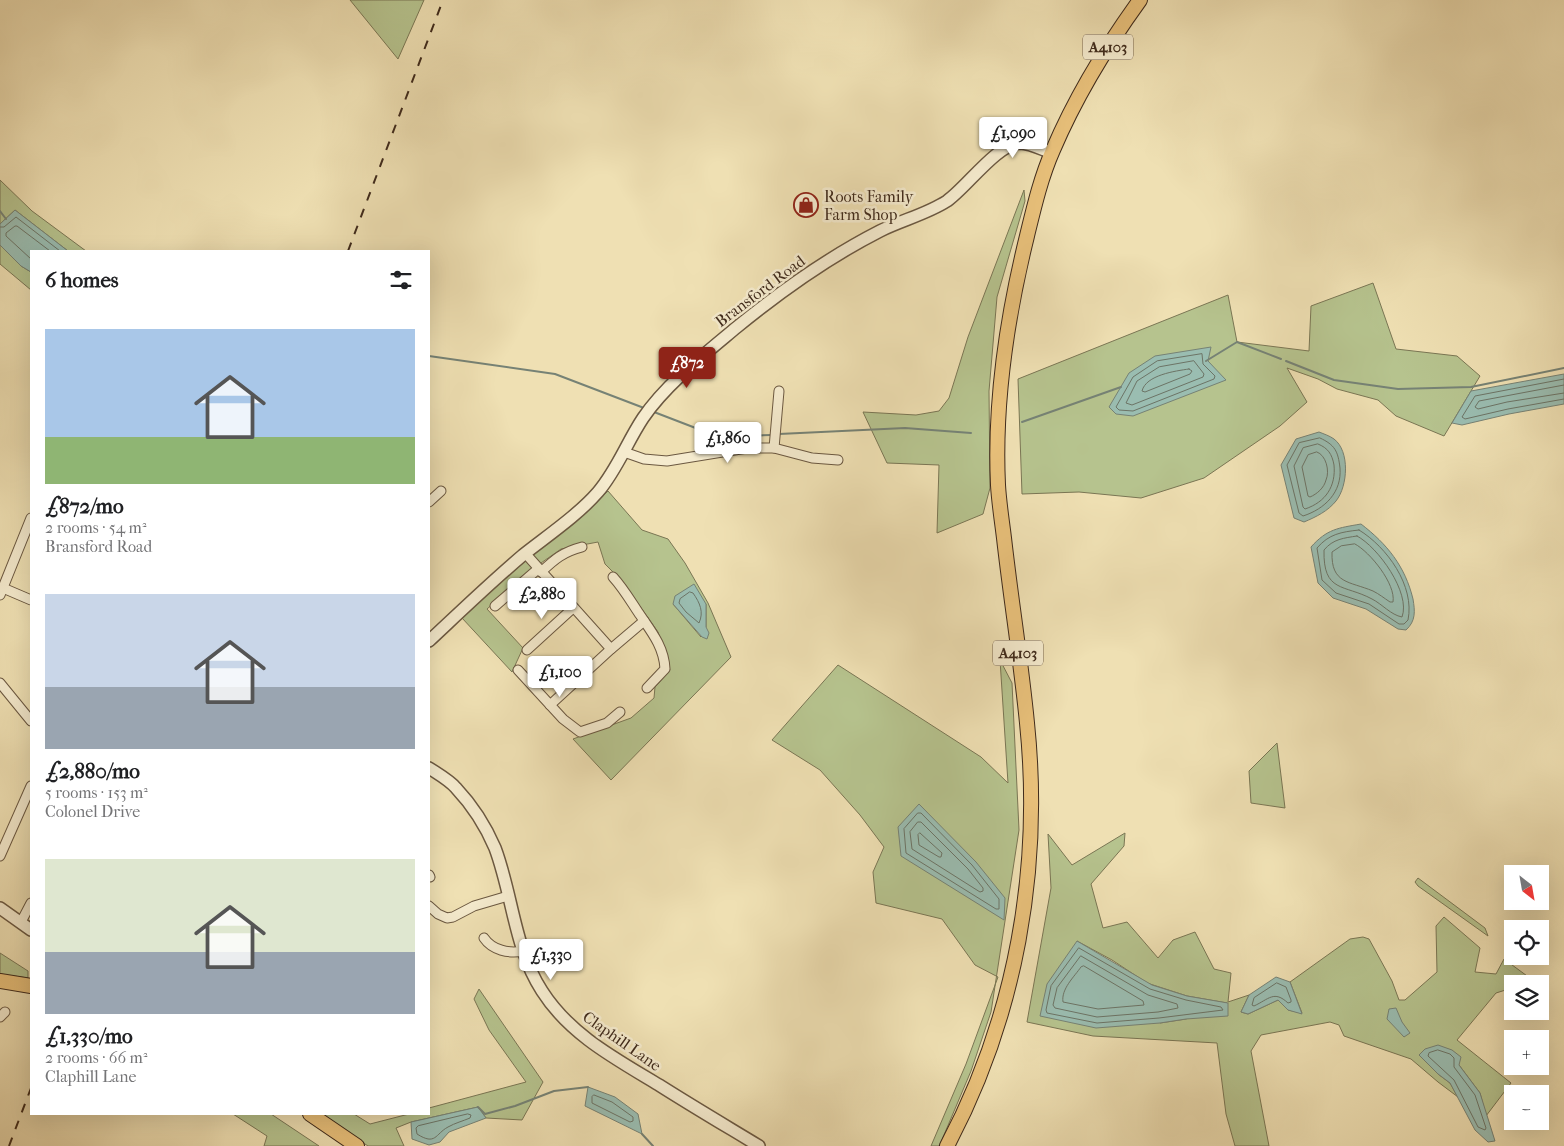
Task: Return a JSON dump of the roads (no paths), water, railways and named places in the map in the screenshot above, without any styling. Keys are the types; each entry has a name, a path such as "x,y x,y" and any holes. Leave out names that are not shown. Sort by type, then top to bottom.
{"highway":[{"name":"A4103","path":"947,1146 978,1080 1000,1019 1021,933 1030,865 1031,766 998,487 997,433 1001,383 1018,274 1036,202 1052,153 1079,96 1097,64 1140,0"},
{"path":"0,981 30,986"},
{"path":"311,1115 357,1146"}],"street":[{"name":"Bransford Road","path":"430,638 494,579 589,501 599,491 642,419 670,388 738,327 792,284 881,231 947,201 999,152 1011,145 1022,143 1052,153"},
{"path":"774,448 779,391"},
{"path":"624,452 644,459 666,461 747,448 774,448 812,458 838,460"},
{"path":"430,501 441,491"},
{"path":"30,520 1,591 30,600"},
{"path":"495,606 559,556 567,551 582,547"},
{"path":"525,553 539,571 611,649"},
{"path":"613,577 624,589 654,636 664,657 665,669 647,688"},
{"path":"527,650 573,608"},
{"path":"550,705 644,621"},
{"path":"518,670 563,719 580,732 607,722 620,712"},
{"path":"0,683 30,720"},
{"name":"Claphill Lane","path":"430,769 455,787 478,817 488,834 495,850 531,973 543,993 561,1016 577,1032 604,1052 759,1146"},
{"path":"0,856 30,788"},
{"path":"430,907 438,914 448,918 474,906 508,896"},
{"path":"20,922 30,905"},
{"path":"0,908 30,929"},
{"path":"484,938 488,944 494,947 514,953 523,950"}],"water":[{"path":"15,210 67,250 30,250 30,271 21,266 0,245 0,224"},
{"path":"1211,347 1208,361 1226,380 1133,416 1116,414 1109,407 1129,373 1155,356"},
{"path":"1564,374 1564,404 1462,425 1452,423 1471,391"},
{"path":"1319,432 1332,438 1339,444 1345,460 1345,478 1340,495 1333,505 1304,522 1294,518 1281,465 1296,439"},
{"path":"1361,524 1394,557 1410,587 1414,612 1412,623 1406,630 1398,629 1366,609 1333,598 1318,583 1311,547 1322,536 1333,530"},
{"path":"694,584 706,604 706,627 709,633 707,639 702,637 673,604 675,596"},
{"path":"919,804 976,862 1005,898 1004,920 901,856 898,827"},
{"path":"1077,941 1152,985 1187,996 1228,1003 1228,1016 1096,1028 1040,1016 1047,984"},
{"path":"1276,977 1290,982 1302,1014 1288,1010 1278,1000 1248,1014 1241,1012 1249,995"},
{"path":"1396,1008 1402,1022 1410,1033 1404,1037 1387,1019 1389,1009"},
{"path":"1438,1045 1452,1050 1461,1057 1459,1065 1480,1093 1495,1141 1488,1142 1475,1130 1450,1083 1419,1055 1425,1049"},
{"path":"588,1087 615,1097 638,1114 642,1134 585,1106"},
{"path":"478,1107 486,1118 449,1132 440,1142 429,1145 412,1139 411,1122"}],"waterway":[{"path":"0,211 6,219"},
{"path":"1206,361 1237,342 1281,359"},
{"path":"430,356 555,374 644,408"},
{"path":"1286,361 1334,380 1398,389 1471,387 1564,368"},
{"path":"1022,422 1121,387"},
{"path":"654,412 719,437 771,435"},
{"path":"779,434 905,428 971,433"},
{"path":"478,1107 485,1114 515,1106 554,1091 588,1087"},
{"path":"642,1134 653,1146"}],"railway":[{"path":"348,250 443,0"},
{"path":"9,1146 30,1091"}],"place":[{"name":"Roots Family Farm Shop","path":"806,205"}]}
